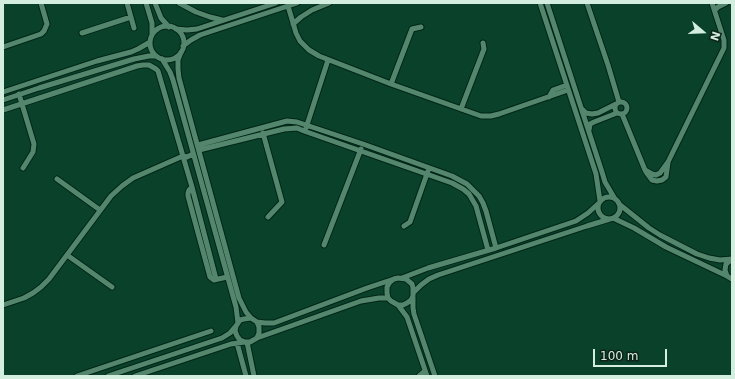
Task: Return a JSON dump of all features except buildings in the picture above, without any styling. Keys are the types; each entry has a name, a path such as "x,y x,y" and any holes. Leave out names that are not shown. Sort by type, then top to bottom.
{"street":[{"path":"3,46 42,34 47,24 41,3"},
{"path":"127,3 134,28"},
{"path":"146,3 152,23 152,35 150,42 151,50 156,56 168,60 178,56 182,49 191,40 200,35 297,3"},
{"path":"155,3 161,18 169,27"},
{"path":"179,3 196,12 224,20"},
{"path":"152,35 160,27 166,26 187,30 197,29 260,6 276,3"},
{"path":"293,24 312,10 329,3"},
{"path":"540,3 596,174 600,202 598,208 601,216 634,228 666,247 731,279"},
{"path":"547,3 605,182 615,199 619,204 660,235 697,254 709,258 731,259"},
{"path":"587,3 608,63 617,103 615,110 620,113 645,170 652,174 660,173 668,162 724,48 724,40 712,3"},
{"path":"715,10 726,3"},
{"path":"288,6 300,41 309,50 319,56 391,84 481,116 499,114 549,97 552,90 567,88"},
{"path":"82,33 131,18"},
{"path":"391,84 412,29 421,27"},
{"path":"176,29 180,33 183,42 178,60 179,78 239,298 246,312 257,322 278,322 394,279 402,278 428,268 496,248 576,221 588,213 603,199 609,197 615,199"},
{"path":"3,92 97,61 138,50 150,42"},
{"path":"461,109 484,49 483,43"},
{"path":"3,100 134,59 156,56"},
{"path":"162,59 173,80 236,307 237,336 240,340 246,342"},
{"path":"304,131 328,60"},
{"path":"3,110 137,66 151,66 158,71 192,187 216,279 227,276"},
{"path":"19,94 34,147 33,152 23,168"},
{"path":"581,108 586,113 592,114 598,113 617,103 623,102 627,106 626,111 590,124 588,131"},
{"path":"198,148 287,121 297,122 363,144 429,168 467,184 479,196 486,211 496,248"},
{"path":"262,128 282,202 268,217"},
{"path":"198,148 289,128 297,128 361,150 457,185 463,189 473,199 479,213 488,250"},
{"path":"324,245 363,144"},
{"path":"3,305 24,298 42,287 100,210 122,186 133,178 183,156 184,152 193,151"},
{"path":"404,226 410,222 429,168"},
{"path":"57,179 100,210"},
{"path":"394,279 387,287 386,293 388,298 394,304 403,305 411,300 413,294 429,279 611,219 616,217 620,211 619,204"},
{"path":"479,213 486,211"},
{"path":"67,254 112,287"},
{"path":"731,259 725,267 726,273 731,279"},
{"path":"402,278 406,279 412,284 414,314 435,376"},
{"path":"135,376 238,343 250,342 257,338 361,301 388,298"},
{"path":"398,305 407,318 426,373 419,376"},
{"path":"108,376 222,338 230,333 244,319 251,318"},
{"path":"257,322 259,327 257,338"},
{"path":"78,376 211,331"},
{"path":"182,341 185,350"},
{"path":"246,342 254,376"},
{"path":"238,343 246,376"},
{"path":"242,361 250,358"}]}
